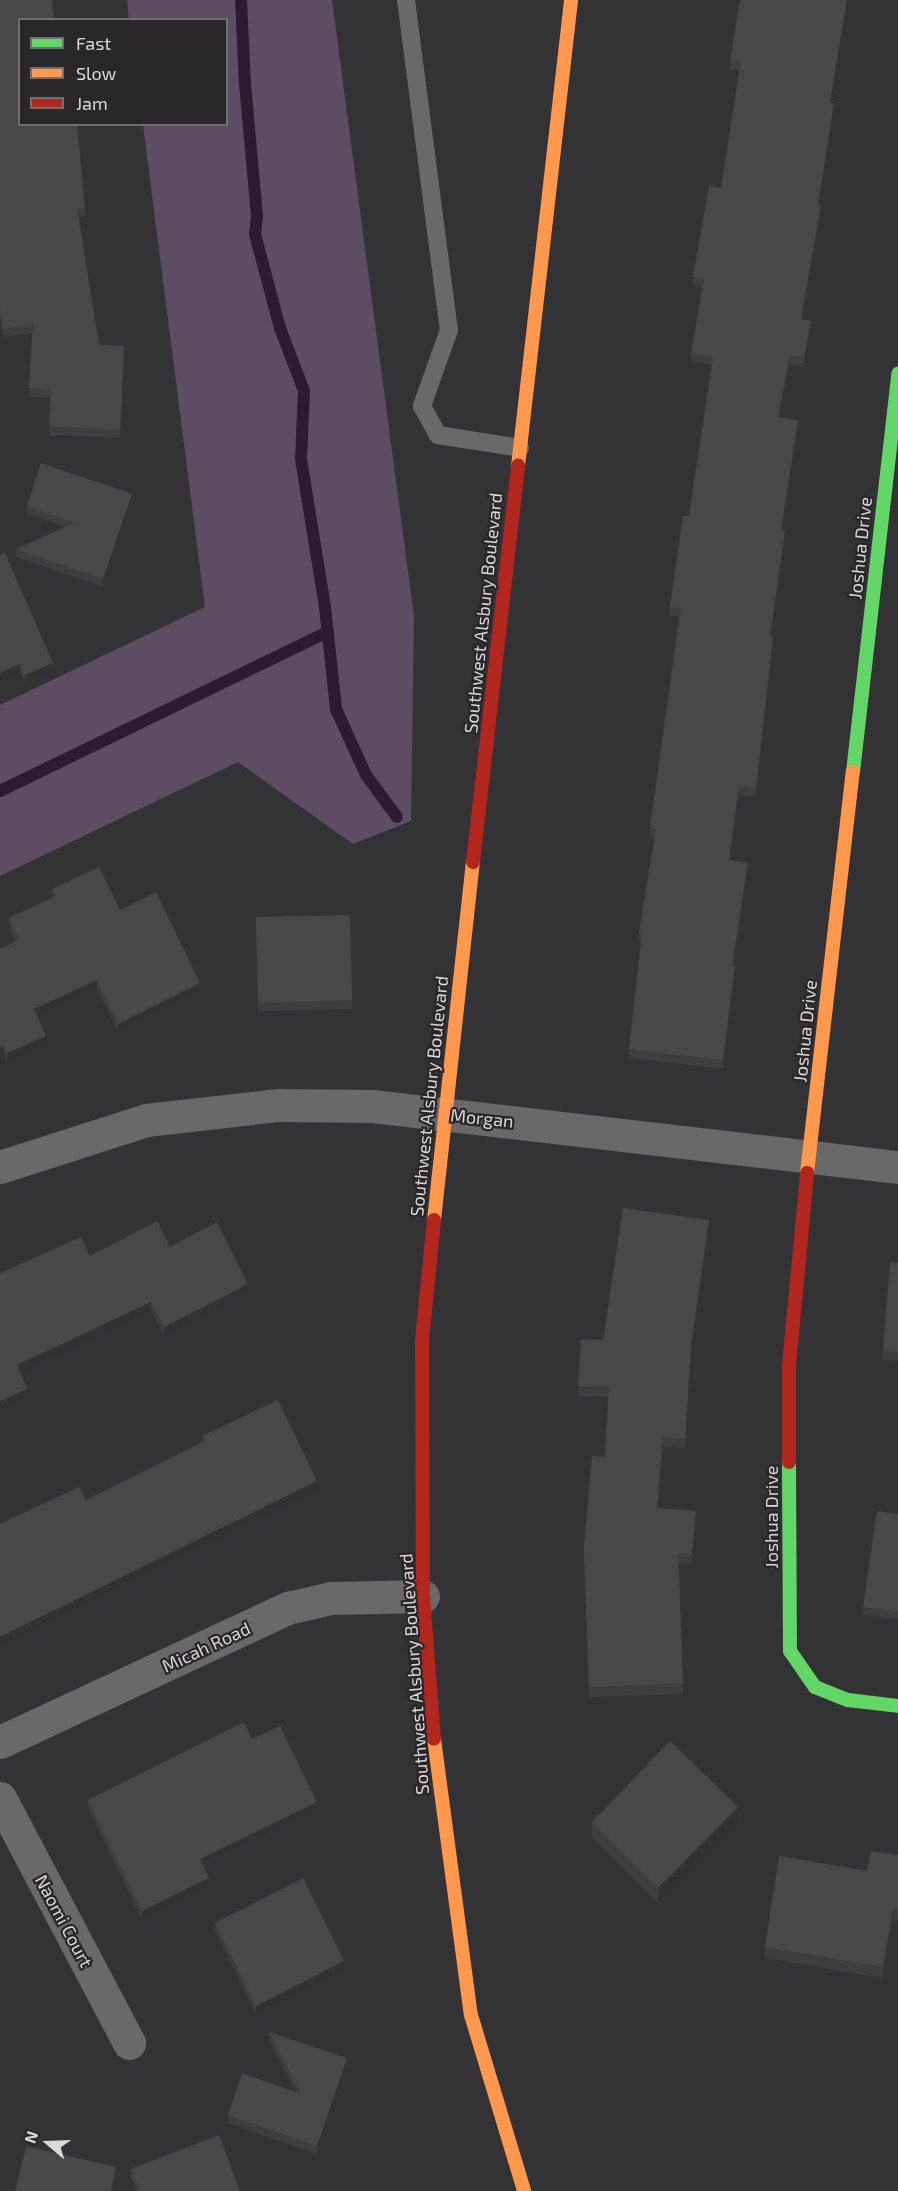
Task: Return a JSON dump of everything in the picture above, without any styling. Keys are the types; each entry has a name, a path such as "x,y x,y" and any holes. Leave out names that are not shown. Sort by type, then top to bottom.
{"main road":[{"name":"Southwest Alsbury Boulevard","path":"524,2191 471,2015 441,1805 423,1596 422,1341 444,1114 571,0"},
{"name":"Joshua Drive","path":"898,374 809,1157 789,1365 790,1651 815,1686 848,1700 898,1706"}],"street":[{"name":"Morgan","path":"0,1167 147,1120 278,1105 372,1106 898,1167"},
{"name":"Micah Road","path":"0,1742 288,1608 331,1598 423,1596"},
{"name":"Naomi Court","path":"0,1798 129,2043"}],"lane":[{"path":"406,0 449,330 422,406 438,435 520,448"}],"shaded area":[{"path":"127,0 332,0 414,616 411,821 353,844 238,762 0,876 0,705 205,607 143,126 228,126 228,18 129,18"}],"building":[{"path":"0,0 52,0 54,18 18,18 18,126 77,126 85,208 77,209 99,345 124,346 120,430 49,426 51,390 29,388 33,324 3,329 0,309"},
{"path":"740,0 847,0 830,103 834,103 818,205 821,205 801,319 811,321 804,358 790,356 778,417 798,420 781,530 785,531 770,636 773,637 756,788 739,786 729,860 748,863 732,966 735,966 723,1060 629,1049 642,934 639,933 656,829 650,828 681,608 670,607 683,516 689,516 713,357 691,353 704,279 693,277 709,186 721,188 741,62 730,61"},
{"path":"41,463 132,494 103,579 16,549 75,523 27,506"},
{"path":"5,553 53,663 25,675 20,664 0,673 0,555"},
{"path":"99,867 120,910 156,892 200,983 118,1024 97,980 34,1009 46,1036 7,1053 4,1046 0,1048 0,949 19,940 9,918 56,896 52,889"},
{"path":"350,915 352,1000 258,1003 256,917"},
{"path":"623,1208 709,1220 691,1345 685,1438 663,1437 657,1508 696,1511 692,1554 678,1553 683,1683 589,1687 584,1546 592,1456 605,1457 609,1387 578,1386 581,1339 603,1340"},
{"path":"157,1221 170,1247 217,1222 248,1284 164,1327 151,1302 17,1365 27,1389 0,1401 0,1273 81,1237 90,1256"},
{"path":"890,1262 898,1263 898,1352 883,1351"},
{"path":"278,1400 317,1481 0,1637 0,1524 79,1487 86,1500 205,1441 202,1436"},
{"path":"877,1511 898,1514 898,1612 863,1607"},
{"path":"244,1722 252,1739 280,1726 317,1802 200,1859 209,1878 142,1911 88,1800"},
{"path":"670,1741 738,1807 658,1888 592,1822"},
{"path":"871,1851 898,1855 898,1909 893,1909 883,1967 765,1947 779,1856 867,1871"},
{"path":"303,1878 344,1961 256,2006 215,1923"},
{"path":"269,2032 347,2058 317,2146 228,2115 242,2073 301,2094"},
{"path":"219,2135 240,2191 140,2191 131,2169"},
{"path":"26,2146 116,2167 111,2191 15,2191"}],"waterway":[{"path":"241,0 245,84 257,216 255,234 280,328 304,391 301,459 325,607 336,709 366,775 397,817"},
{"path":"0,791 326,633"}],"traffic: fast":[{"path":"853,772 898,374"},
{"path":"789,1462 790,1651 815,1687 848,1700 898,1706"}],"traffic: slow":[{"path":"518,466 571,0"},
{"path":"807,1173 853,772"},
{"path":"434,1220 473,862"},
{"path":"434,1739 471,2015 524,2191"}],"traffic: jam":[{"path":"473,862 518,466"},
{"path":"789,1462 789,1365 807,1173"},
{"path":"434,1220 422,1341 423,1596 434,1739"}]}
